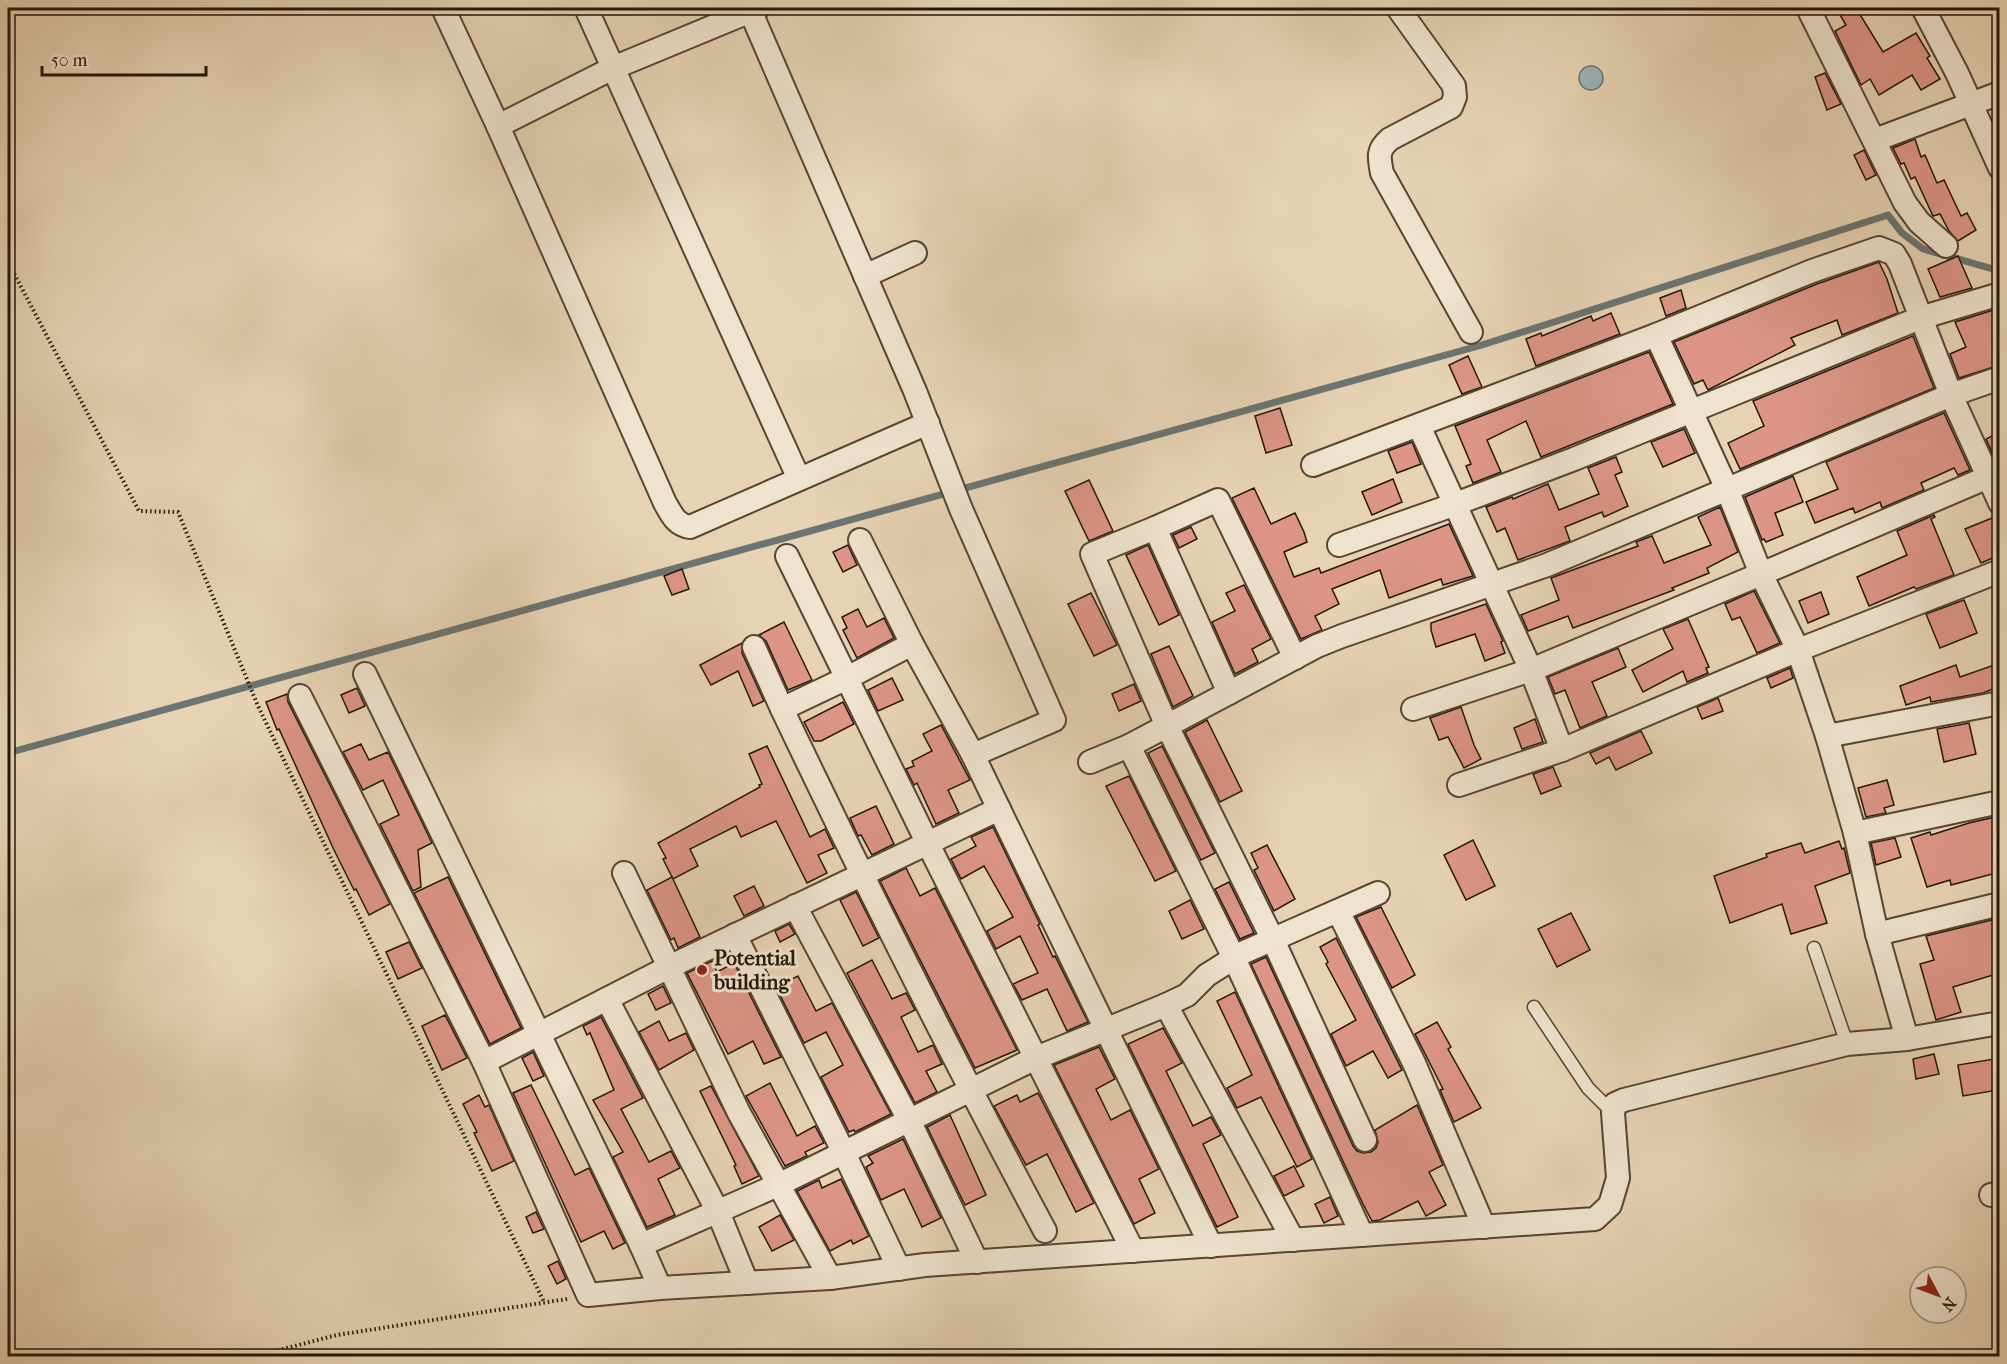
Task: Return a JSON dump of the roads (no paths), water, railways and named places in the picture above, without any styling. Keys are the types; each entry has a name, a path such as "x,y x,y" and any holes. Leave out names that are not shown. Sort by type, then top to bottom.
{"street":[{"path":"443,8 675,520 681,525 690,527 928,423"},
{"path":"586,8 800,479"},
{"path":"1398,8 1454,86 1455,97 1451,107 1381,146 1379,158 1382,173 1470,332"},
{"path":"1808,8 1912,214 1946,246"},
{"path":"1923,8 1957,73 2000,168"},
{"path":"498,126 613,68 752,9 928,423 961,509 1054,720 973,755"},
{"path":"1875,140 2000,93"},
{"path":"1312,465 1656,335 1812,271 1879,248 1894,254 1900,264 1951,395 1994,474 2000,503"},
{"path":"865,276 915,253"},
{"path":"1339,545 1574,459 1920,318 2000,294"},
{"path":"1656,335 1727,489 1761,574 1798,650 1827,736 1855,833 1877,934 1907,1039"},
{"path":"1090,762 1129,746 1295,658 1342,636 1547,565 1951,395 2000,378"},
{"path":"1419,426 1453,505 1531,670 1562,750"},
{"path":"1413,710 1531,670 1994,474"},
{"path":"1295,658 1218,500 1092,554 1167,726 1272,940 1365,1140"},
{"path":"1155,528 1229,693"},
{"path":"860,540 912,644 973,755 1211,1246"},
{"path":"788,556 927,842 1134,1251"},
{"path":"1459,785 1562,750 1798,650 2000,571"},
{"path":"782,709 912,644"},
{"path":"753,647 861,874 969,1090 1045,1231"},
{"path":"365,674 660,1288"},
{"path":"300,696 484,1062 588,1295 660,1288 830,1278 925,1265 1595,1219 1610,1205 1618,1178 1613,1113 1615,1104 1847,1044 1907,1039 2000,1023"},
{"path":"1827,736 2000,704"},
{"path":"1129,746 1234,958 1362,1235"},
{"path":"1855,833 2000,802"},
{"path":"484,1062 795,906 999,809"},
{"path":"624,873 738,1113 830,1278"},
{"path":"641,1245 778,1185 1036,1058 1187,995 1207,975 1234,958 1378,893"},
{"path":"1877,934 2000,904"},
{"path":"795,906 909,1120 977,1262"},
{"path":"1338,911 1414,1063 1484,1227"},
{"path":"735,936 844,1153 899,1269"},
{"path":"607,999 718,1212 747,1283"},
{"path":"1166,1005 1293,1240"}],"lane":[{"path":"1814,948 1847,1044"},
{"path":"1534,1007 1588,1088 1613,1113"}],"water":[{"path":"1591,66 1600,69 1603,78 1600,87 1591,90 1582,87 1579,78 1582,69"}],"waterway":[{"path":"8,753 1482,345 1888,215 1902,233 1923,249 2000,271"}],"place":[{"name":"Potential building","path":"702,970"}]}
